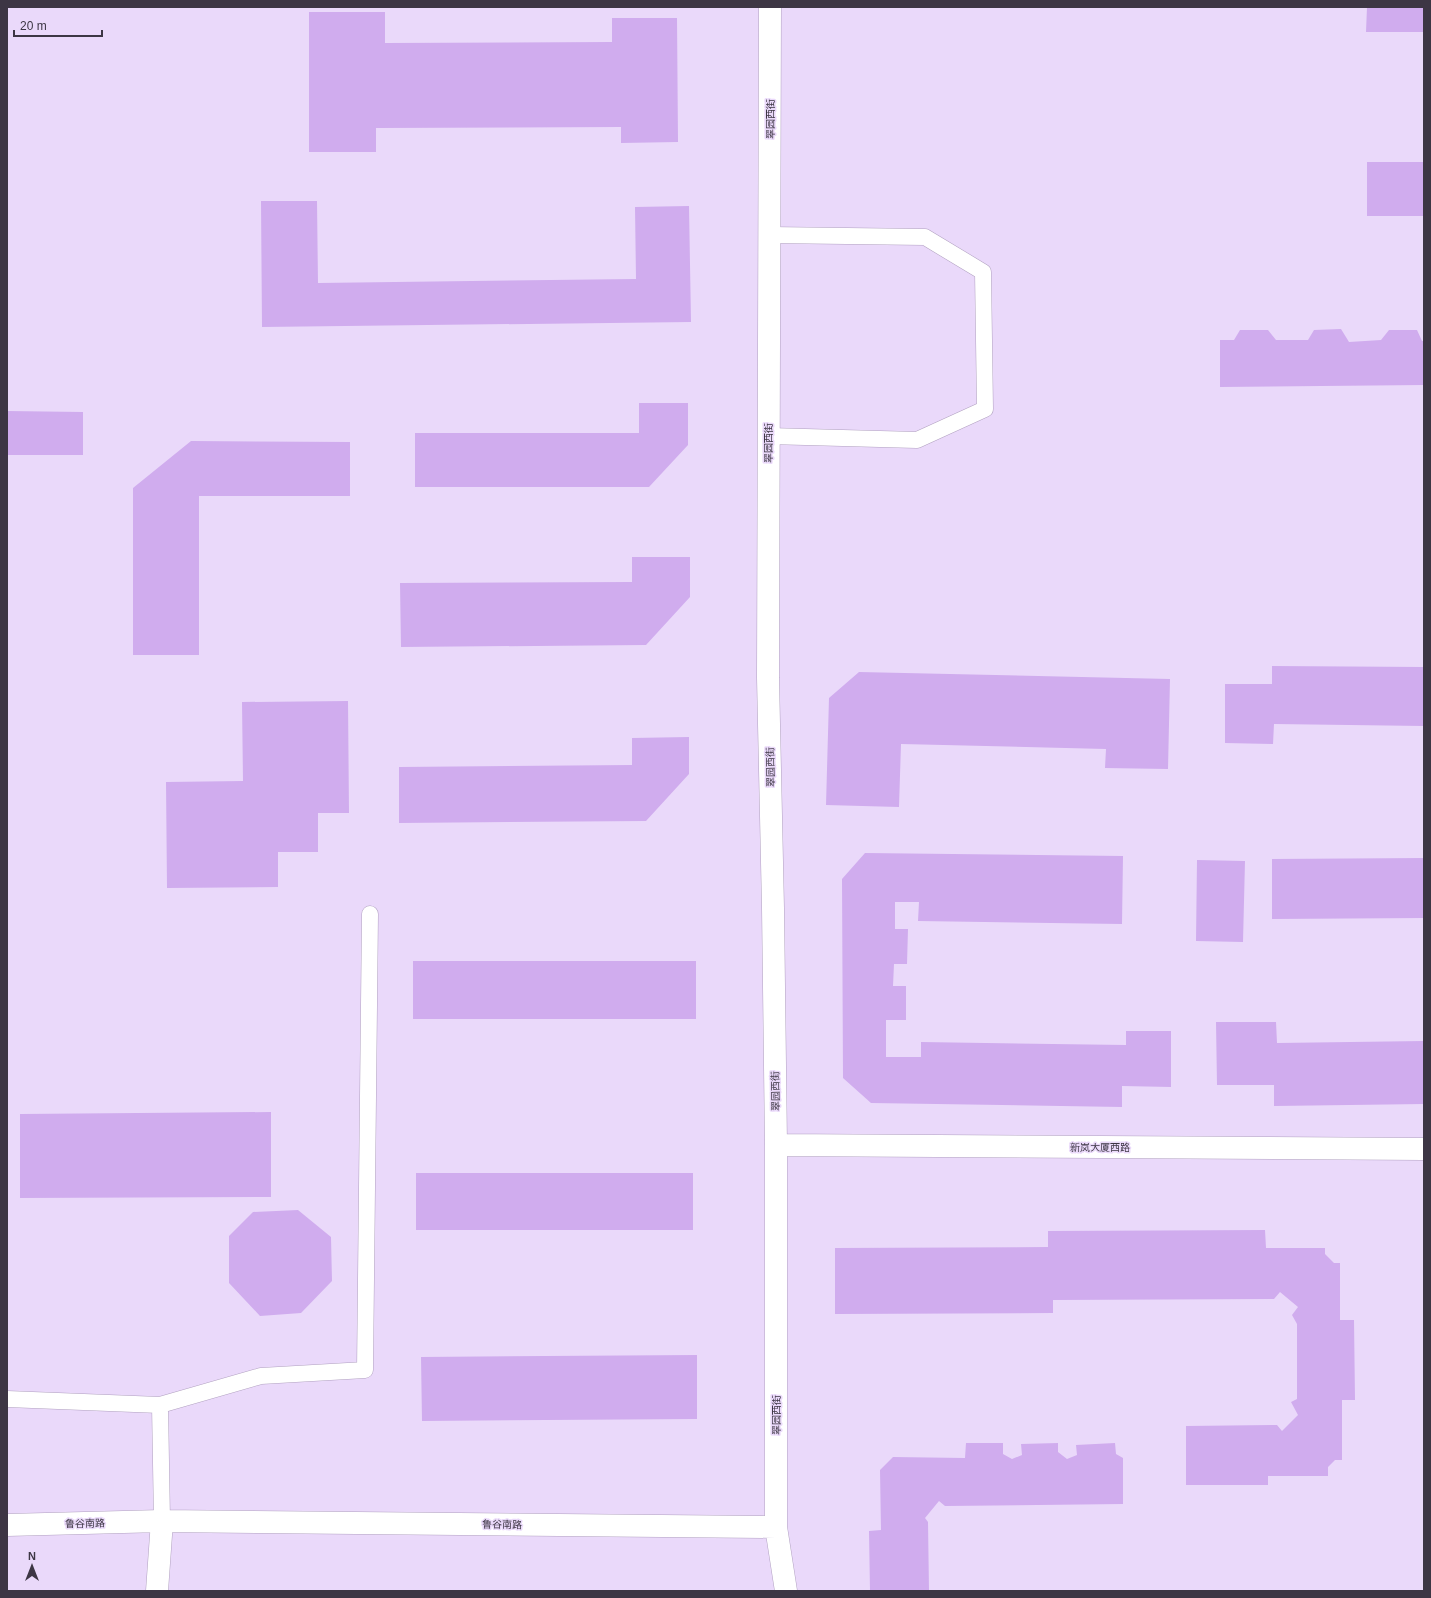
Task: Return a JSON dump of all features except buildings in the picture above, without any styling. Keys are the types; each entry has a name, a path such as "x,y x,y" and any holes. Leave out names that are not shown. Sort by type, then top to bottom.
{"street":[{"name":"翠园西街","path":"770,7 768,678 776,1145 776,1527"},
{"name":"新岚大厦西路","path":"776,1145 1424,1149"},
{"name":"鲁谷南路","path":"7,1525 162,1521 776,1527"},
{"path":"157,1591 162,1521"},
{"path":"776,1527 786,1591"}],"lane":[{"path":"768,436 917,440 986,409 983,272 925,237 769,235"},
{"path":"7,1399 160,1405 261,1376 365,1370 370,914"},
{"path":"160,1405 162,1521"}]}
